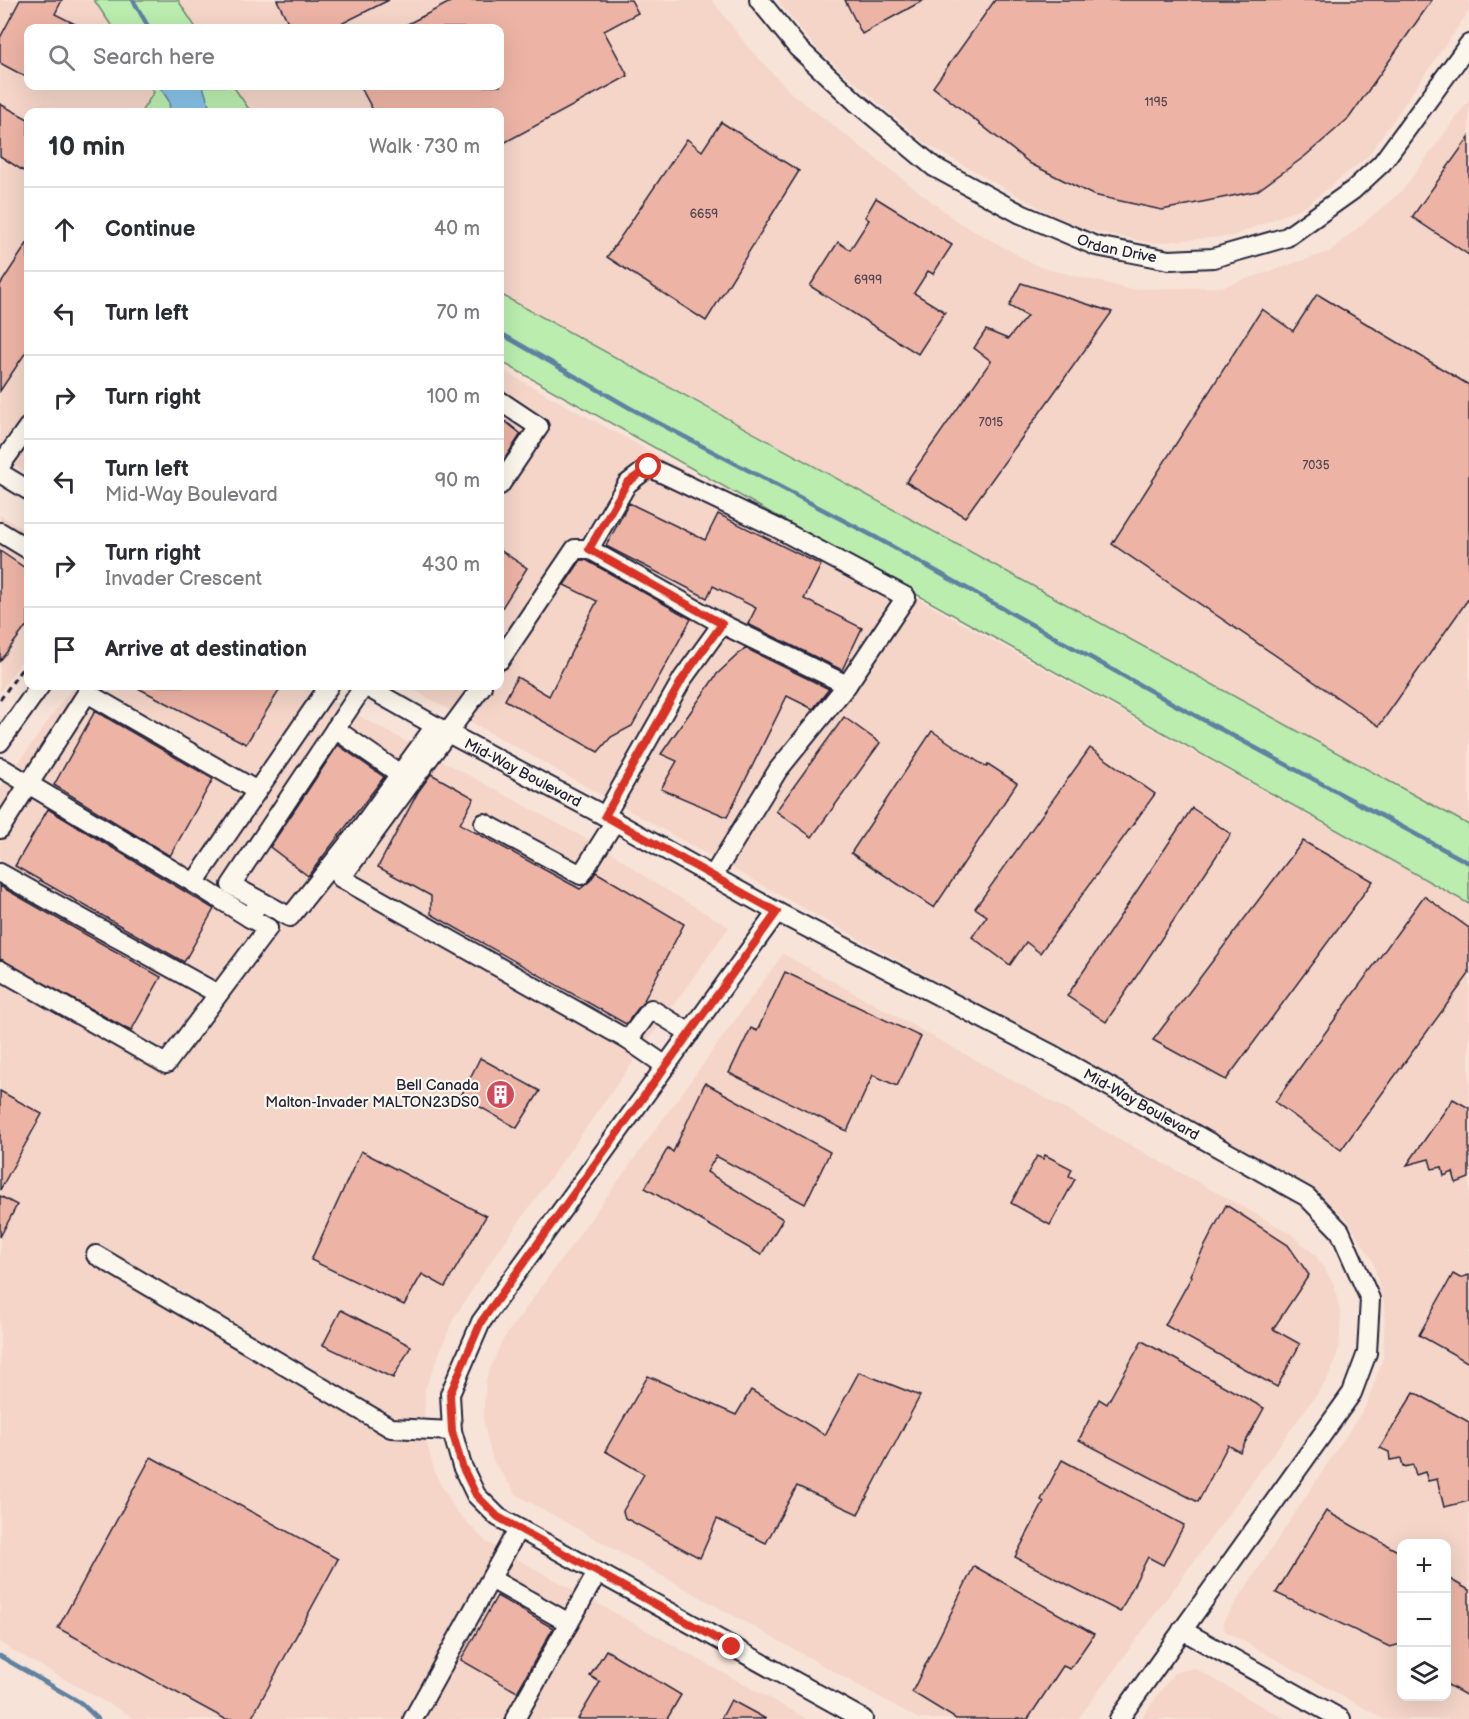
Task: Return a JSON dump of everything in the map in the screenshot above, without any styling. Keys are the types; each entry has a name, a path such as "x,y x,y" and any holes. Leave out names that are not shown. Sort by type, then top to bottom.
{"street":[{"name":"Ordan Drive","path":"759,0 798,48 856,102 934,167 1021,214 1096,246 1169,260 1213,258 1287,237 1353,190 1382,163 1469,44"},
{"path":"504,403 539,427 504,478"},
{"path":"0,466 24,434"},
{"path":"589,549 627,483 649,467 777,528 906,597 847,685 778,770 713,876"},
{"path":"0,473 24,488"},
{"path":"0,532 24,544"},
{"path":"504,654 575,549 589,549 722,624 847,685"},
{"path":"484,823 581,876 683,678 722,624"},
{"path":"0,742 37,690"},
{"path":"199,876 326,690"},
{"path":"231,885 361,690"},
{"name":"Mid-Way Boulevard","path":"371,690 610,818 777,912 1053,1055 1307,1197 1340,1231 1370,1299 1367,1353 1352,1393 1119,1719"},
{"path":"199,876 231,885 291,916 400,774 476,690"},
{"path":"0,829 87,693 258,791"},
{"path":"335,729 400,774"},
{"path":"442,729 341,878 628,1040 666,1066"},
{"path":"0,766 199,876 250,918 268,928 166,1064 0,970"},
{"path":"0,873 218,994"},
{"path":"250,918 260,901"},
{"path":"777,912 481,1322 450,1394 452,1431 462,1466 476,1495 498,1517 863,1719"},
{"path":"628,1040 651,1010 690,1033"},
{"path":"96,1255 391,1428 452,1431"},
{"path":"414,1719 518,1529"},
{"path":"515,1719 597,1573"},
{"path":"491,1579 569,1623"},
{"path":"1182,1630 1341,1719"}],"path":[{"path":"0,700 24,666"}],"shaded area":[{"path":"0,0 94,0 110,24 24,24 24,90 154,91 143,108 24,108 24,471 0,457"},
{"path":"178,0 712,0 747,46 791,93 958,222 1039,267 1129,289 1222,287 1329,252 1402,191 1469,100 1469,825 1380,776 981,569 504,301 504,108 248,108 236,90 504,90 504,24 193,24"},
{"path":"777,0 1469,0 1469,11 1368,156 1306,206 1232,236 1152,243 1074,227 926,144 817,49"},
{"path":"504,371 1469,905 1469,1719 1384,1719 1225,1631 1223,1622 1367,1404 1383,1358 1385,1308 1373,1261 1347,1219 1310,1186 794,903 414,690 504,690"},
{"path":"0,515 24,530 24,658 0,692"},
{"path":"70,690 311,690 612,853 651,881 729,927 489,1264 453,1319 425,1389 424,1432 435,1474 456,1511 486,1542 807,1719 136,1719 0,1643 0,789"},
{"path":"783,954 1290,1233 1315,1255 1333,1283 1341,1315 1339,1349 1327,1380 1078,1719 919,1719 517,1495 493,1461 483,1420 486,1379 502,1341"},
{"path":"1194,1668 1285,1719 1141,1719 1174,1673"}],"green space":[{"path":"94,0 178,0 193,24 110,24"},
{"path":"153,90 236,90 248,108 144,108 154,92"},
{"path":"504,296 1469,825 1469,904 504,363"}],"water":[{"path":"162,90 204,90 210,108 170,108 169,101"}],"building":[{"path":"20,0 62,0 55,14 75,24 24,24 24,76 0,63 0,38"},
{"path":"277,0 389,0 341,24 289,24"},
{"path":"454,0 631,0 638,13 604,31 628,76 504,143 504,108 372,108 362,90 504,90 504,24 408,24"},
{"path":"845,0 924,0 862,34"},
{"path":"995,0 1432,0 1349,118 1304,157 1257,191 1162,210 1093,195 1031,164 933,87"},
{"path":"0,104 24,117 24,171 0,156"},
{"path":"721,122 799,171 706,321 607,257 687,139 702,151"},
{"path":"1469,137 1469,255 1412,217"},
{"path":"876,198 952,245 933,274 928,271 914,293 945,312 918,354 810,286 838,242 850,250 869,220 865,217"},
{"path":"24,248 24,355 0,391 0,285"},
{"path":"1021,283 1112,312 965,517 906,482 991,361 974,348 986,330 1008,339 1027,316 1009,306"},
{"path":"1317,294 1469,385 1469,598 1379,726 1112,544 1262,309 1293,331"},
{"path":"504,420 521,434 504,460"},
{"path":"629,503 705,540 718,514 821,565 804,599 862,628 842,670 748,624 756,608 713,586 707,598 606,546"},
{"path":"0,551 24,567 24,629 0,661"},
{"path":"504,553 527,568 504,605"},
{"path":"581,560 586,560 691,619 632,726 611,737 598,752 505,700 517,677 549,696 597,601 564,585"},
{"path":"745,648 829,689 813,709 787,696 727,817 661,789 677,761 661,754 717,674"},
{"path":"142,690 280,690 246,744"},
{"path":"95,711 213,779 170,856 54,785"},
{"path":"844,717 880,743 812,837 776,811"},
{"path":"932,731 986,767 988,764 1017,783 934,908 851,853"},
{"path":"338,745 384,777 308,876 270,847"},
{"path":"1090,748 1155,794 1040,953 1026,942 1010,965 972,937 987,916 975,908"},
{"path":"431,774 474,798 460,824 580,889 596,872 684,924 643,1002 626,1024 431,914 431,896 378,867 418,792"},
{"path":"1192,808 1231,834 1106,1022 1067,996"},
{"path":"48,809 214,909 184,962 15,866"},
{"path":"1303,841 1373,881 1226,1080 1153,1040"},
{"path":"0,886 161,977 131,1031 0,959"},
{"path":"1424,896 1469,928 1469,974 1341,1150 1275,1102"},
{"path":"785,972 921,1037 897,1086 873,1075 847,1131 729,1073 751,1028 757,1031"},
{"name":"Bell Canada Malton-Invader MALTON23DS0","path":"480,1058 540,1091 517,1128 461,1096"},
{"path":"705,1083 830,1152 805,1204 716,1156 707,1172 783,1219 761,1255 645,1188 668,1148 673,1152"},
{"path":"0,1091 42,1114 0,1190"},
{"path":"1453,1099 1469,1108 1469,1178 1456,1183 1453,1172 1444,1176 1442,1167 1432,1169 1429,1159 1407,1165"},
{"path":"361,1151 486,1216 445,1287 422,1274 404,1305 311,1260"},
{"path":"1045,1155 1072,1169 1069,1176 1075,1179 1050,1225 1011,1203 1037,1156 1043,1159"},
{"path":"0,1196 17,1205 0,1237"},
{"path":"1226,1205 1288,1245 1309,1275 1273,1329 1300,1344 1277,1387 1165,1325 1192,1276 1190,1275"},
{"path":"1453,1274 1460,1278 1469,1275 1469,1363 1419,1335"},
{"path":"341,1310 411,1346 393,1378 323,1345"},
{"path":"1142,1341 1264,1408 1240,1452 1228,1445 1198,1502 1079,1440 1099,1399 1107,1404"},
{"path":"859,1372 920,1396 858,1514 797,1486 766,1543 717,1519 700,1558 625,1518 623,1511 644,1474 605,1451 648,1376 736,1415 751,1390 825,1435"},
{"path":"1414,1392 1469,1422 1469,1501 1444,1507 1437,1479 1428,1481 1425,1472 1416,1475 1413,1465 1403,1467 1401,1458 1390,1460 1389,1452 1380,1448"},
{"path":"151,1457 338,1559 251,1719 225,1719 58,1628"},
{"path":"1062,1460 1184,1525 1163,1565 1148,1557 1120,1612 1015,1557 1044,1502 1041,1500"},
{"path":"1326,1511 1397,1551 1397,1645 1390,1647 1276,1593"},
{"path":"974,1566 1094,1634 1070,1669 1063,1666 1028,1719 956,1719 912,1692"},
{"path":"1451,1580 1469,1590 1469,1697 1451,1687"},
{"path":"497,1596 553,1628 517,1692 461,1660"},
{"path":"606,1650 681,1695 667,1719 578,1719 600,1682 590,1676"},
{"path":"731,1700 766,1719 721,1719"}],"waterway":[{"path":"133,0 147,24"},
{"path":"504,335 630,408 875,537 1172,703 1469,863"},
{"path":"0,1656 81,1703 98,1719"}],"place":[{"name":"Bell Canada Malton-Invader MALTON23DS0","path":"500,1094"}],"route":[{"path":"649,467 627,483 589,549 722,624 683,678 605,816 777,912 481,1322 463,1359 450,1394 452,1431 462,1466 476,1495 498,1517 732,1647"}]}
